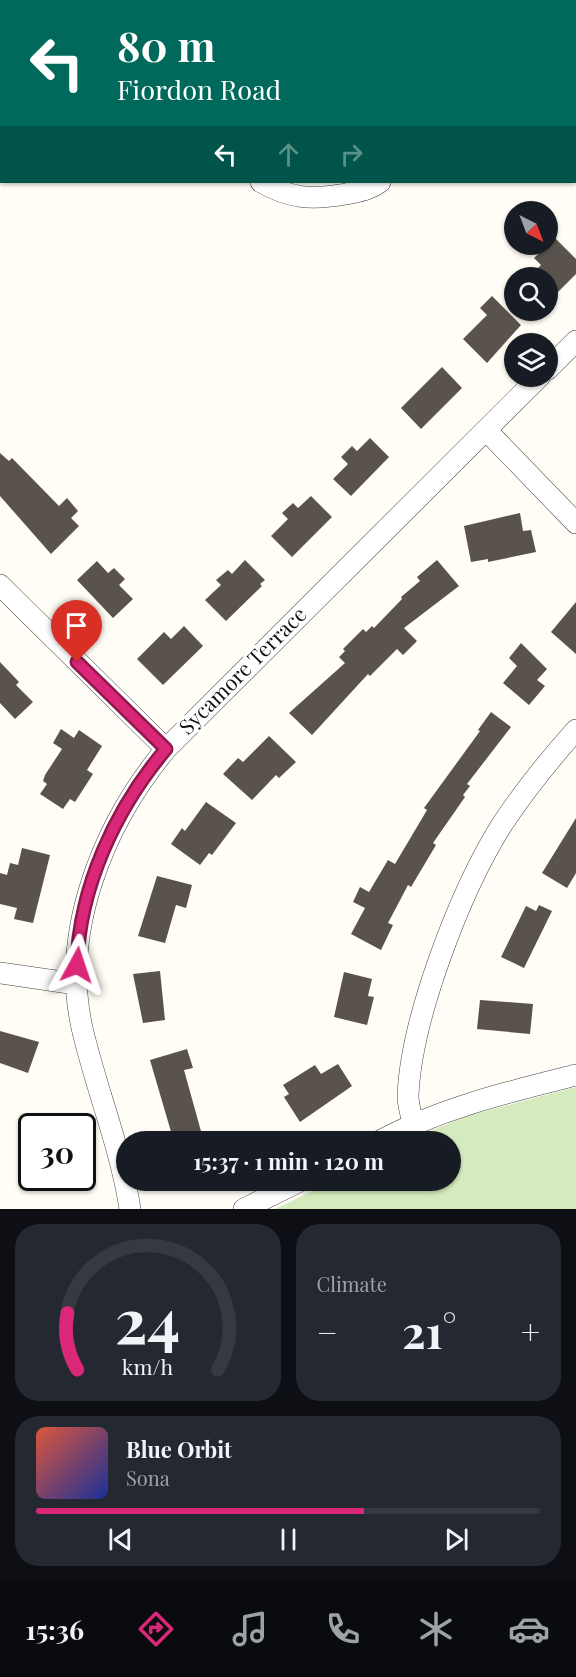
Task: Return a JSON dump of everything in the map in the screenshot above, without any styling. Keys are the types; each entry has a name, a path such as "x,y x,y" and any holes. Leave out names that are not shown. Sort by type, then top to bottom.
{"street":[{"path":"263,183 279,192 315,199 371,189 379,183"},
{"path":"558,359 576,341"},
{"name":"Sycamore Terrace","path":"130,1209 82,1030 76,984 77,946 92,880 114,825 152,765 166,749 529,387"},
{"path":"486,430 576,523"},
{"path":"0,585 166,749"},
{"path":"413,1123 408,1098 413,1050 440,959 466,896 503,824 547,761 576,730"},
{"path":"0,973 76,984"},
{"path":"398,1131 413,1123 480,1099 576,1075"},
{"path":"244,1209 280,1191"}],"green space":[{"path":"576,1087 576,1209 275,1209 312,1191 461,1191 461,1131 430,1131 467,1116"}],"building":[{"path":"558,241 576,259 576,274 558,292 558,267 539,267 541,265 534,258 537,255 558,255"},
{"path":"492,296 504,308 504,321 517,321 521,325 514,333 504,333 504,344 487,363 463,339 487,315 480,308"},
{"path":"442,367 462,388 421,429 401,408"},
{"path":"370,438 389,457 351,496 333,479 348,464 341,457 352,446 357,451"},
{"path":"0,453 9,461 12,458 59,506 67,498 78,511 71,518 79,526 51,554 0,496"},
{"path":"311,496 332,517 292,557 271,536 288,519 282,513 293,503 298,508"},
{"path":"520,513 523,531 531,530 536,552 488,562 488,559 471,562 464,526"},
{"path":"245,560 265,580 260,584 262,586 226,621 205,600 221,585 216,580 228,570 232,574"},
{"path":"437,560 459,586 404,628 417,641 403,655 397,649 370,676 368,674 312,735 289,713 345,663 339,657 345,651 343,649 363,629 366,632 372,626 374,628 402,599 401,597 420,581 417,577"},
{"path":"97,561 108,573 114,568 125,579 119,585 133,599 113,618 77,580"},
{"path":"576,602 576,654 551,632"},
{"path":"184,626 203,646 163,685 137,659 164,632 171,639"},
{"path":"521,643 547,669 537,680 545,686 529,705 503,683 517,666 509,658"},
{"path":"0,662 19,682 16,685 33,702 15,719 0,703"},
{"path":"491,712 511,727 467,784 470,786 463,795 465,797 433,843 436,845 411,887 408,885 388,923 393,925 381,950 351,934 365,908 353,902 360,887 369,892 388,860 395,864 427,810 424,808 480,731 478,730"},
{"path":"61,729 74,738 79,730 102,746 87,770 93,774 75,802 70,799 63,809 40,794 47,784 43,781 45,775 62,749 53,743"},
{"path":"269,736 296,762 279,778 276,775 252,800 223,774 238,758 243,762"},
{"path":"206,802 236,823 212,855 209,853 200,865 171,844 182,828 185,831"},
{"path":"576,818 576,873 567,888 542,873"},
{"path":"22,848 50,855 33,923 14,919 17,908 0,904 0,873 7,875 10,863 18,865"},
{"path":"157,876 192,885 186,908 176,905 165,943 138,936"},
{"path":"539,905 552,911 524,968 501,957 526,906 536,911"},
{"path":"160,971 165,1020 143,1023 133,974"},
{"path":"344,972 372,979 368,996 374,997 367,1025 334,1017"},
{"path":"480,1000 533,1004 530,1034 477,1029"},
{"path":"0,1031 39,1042 28,1073 0,1063"},
{"path":"187,1049 193,1068 184,1070 201,1131 171,1131 150,1060"},
{"path":"338,1064 352,1086 300,1122 284,1097 289,1094 283,1085 315,1065 321,1074"}],"route":[{"path":"77,662 166,749 152,765 114,825 92,880 77,946 77,965"}]}
